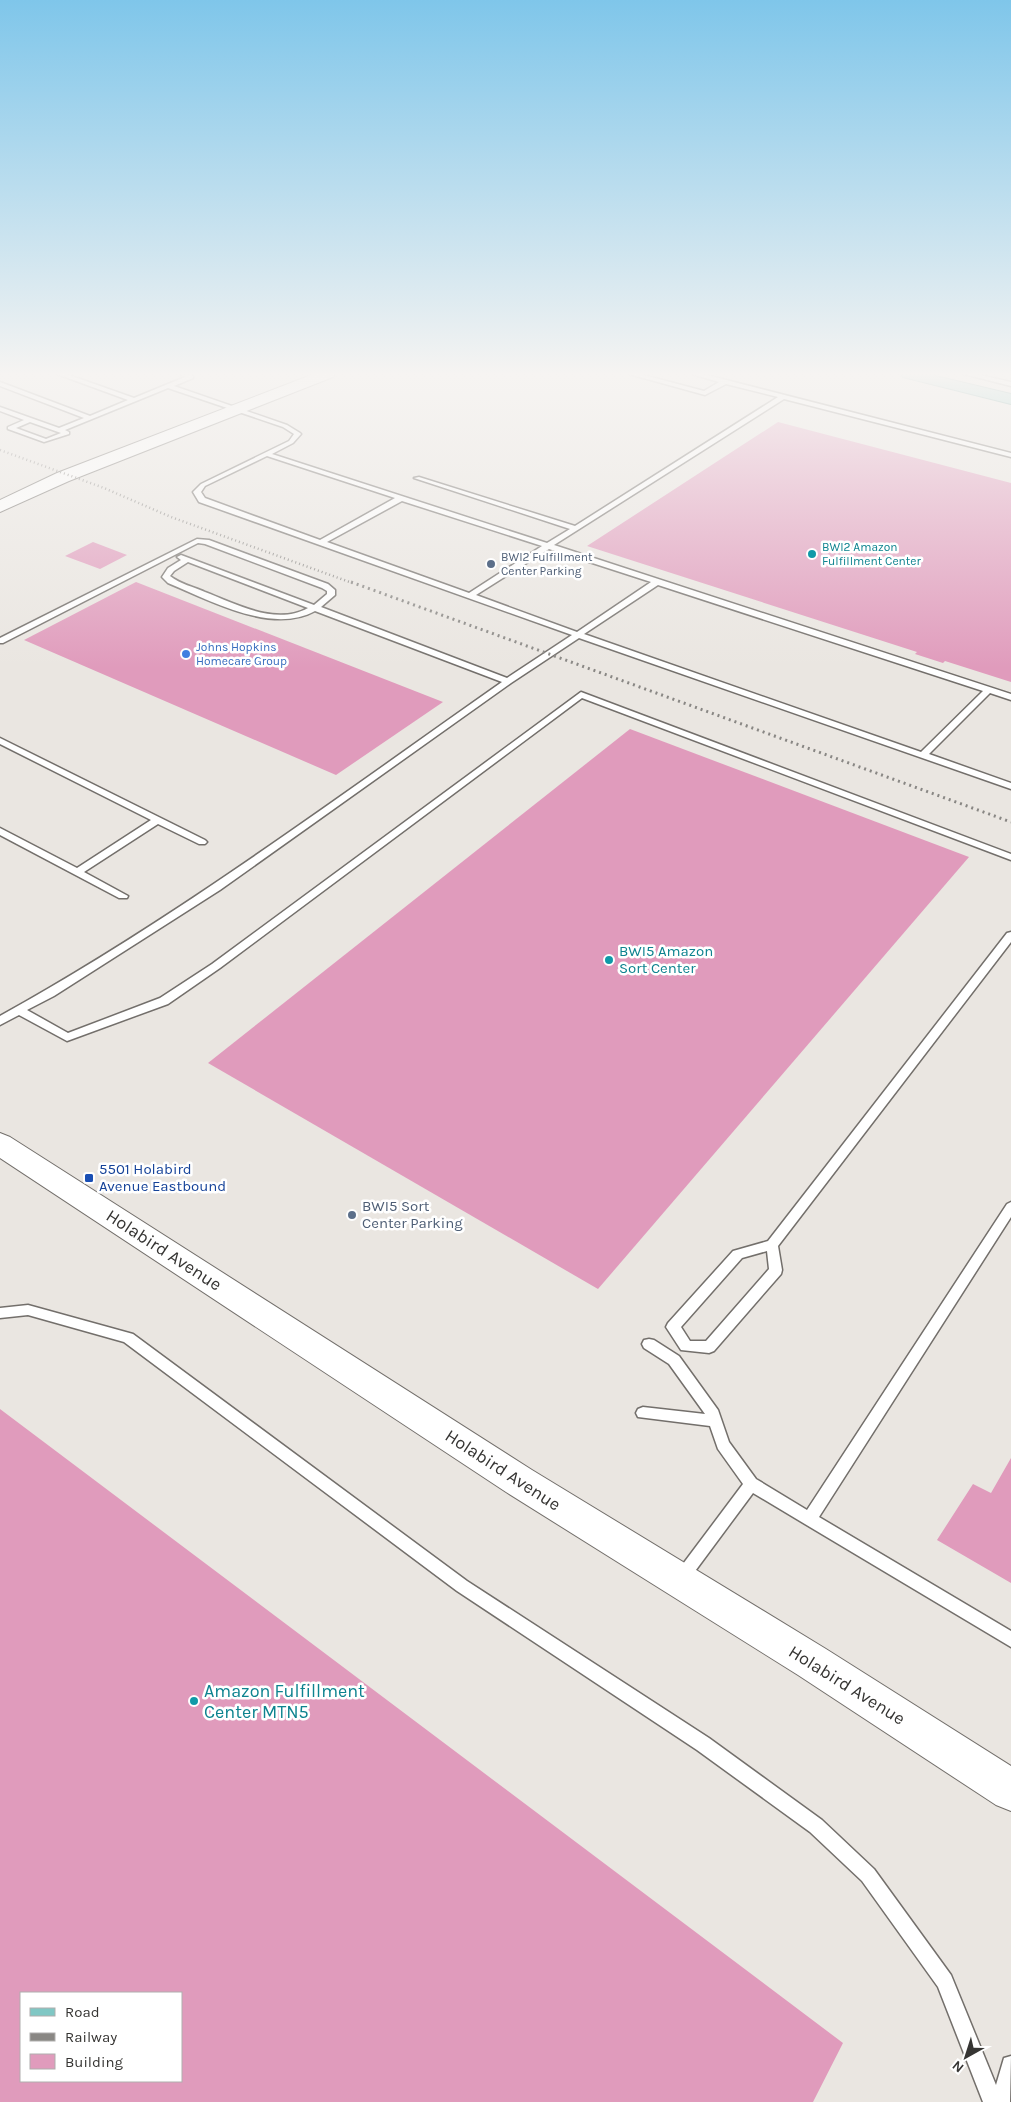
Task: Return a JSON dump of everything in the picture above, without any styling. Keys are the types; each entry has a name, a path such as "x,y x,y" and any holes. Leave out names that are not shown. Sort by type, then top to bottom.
{"main road":[{"path":"0,507 76,472"},
{"name":"Holabird Avenue","path":"0,1144 520,1482 812,1662 1011,1790"}],"lane":[{"path":"229,472 203,485 197,492 198,496 234,512 320,543 1011,786"},
{"path":"322,472 1011,697"},
{"path":"469,596 664,472"},
{"path":"417,478 575,528"},
{"path":"320,543 401,498"},
{"path":"0,640 190,543 206,542 325,586 331,590 331,595 318,608 292,617 270,618 171,582 166,578 166,573 187,560"},
{"path":"170,553 508,680"},
{"path":"0,1021 50,993 216,888 508,680 657,582"},
{"path":"923,755 989,689"},
{"path":"18,1010 67,1037 164,1001 216,966 581,695 1011,857"},
{"path":"0,741 202,842"},
{"path":"0,754 12,748"},
{"path":"77,872 158,820"},
{"path":"0,832 123,896"},
{"path":"686,1346 673,1327 738,1254 772,1245 1011,935"},
{"path":"809,1519 1011,1207"},
{"path":"686,1346 709,1347 743,1310 776,1270 772,1245"},
{"path":"0,1313 28,1310 128,1338 462,1586 703,1744 816,1826 868,1875 945,1981 993,2102"},
{"path":"649,1344 674,1360 713,1414 723,1445 751,1484 1011,1640"},
{"path":"674,1360 686,1346"},
{"path":"643,1413 715,1421"},
{"path":"679,1580 751,1484"},
{"path":"1000,2102 1011,2065"}],"building":[{"name":"BWI2 Amazon Fulfillment Center","path":"701,472 969,472 1011,483 1011,682 945,661 943,663 915,654 917,652 587,546"},
{"path":"93,542 127,555 100,569 65,556"},
{"path":"136,582 443,702 336,775 24,640"},
{"name":"BWI5 Amazon Sort Center","path":"630,729 969,857 598,1289 208,1063"},
{"name":"Amazon Fulfillment Center MTN5","path":"0,1409 843,2043 813,2102 0,2102"},
{"path":"1011,1458 1011,1583 937,1540 973,1484 991,1493"}],"railway":[{"path":"60,472 104,488 171,517 355,584"},
{"path":"351,582 1011,822"}],"place":[{"name":"BWI2 Amazon Fulfillment Center","path":"812,554"},
{"name":"BWI2 Fulfillment Center Parking","path":"491,564"},
{"name":"Johns Hopkins Homecare Group","path":"186,654"},
{"name":"BWI5 Amazon Sort Center","path":"609,960"},
{"name":"5501 Holabird Avenue Eastbound","path":"89,1178"},
{"name":"BWI5 Sort Center Parking","path":"352,1215"},
{"name":"Amazon Fulfillment Center MTN5","path":"194,1701"}]}
